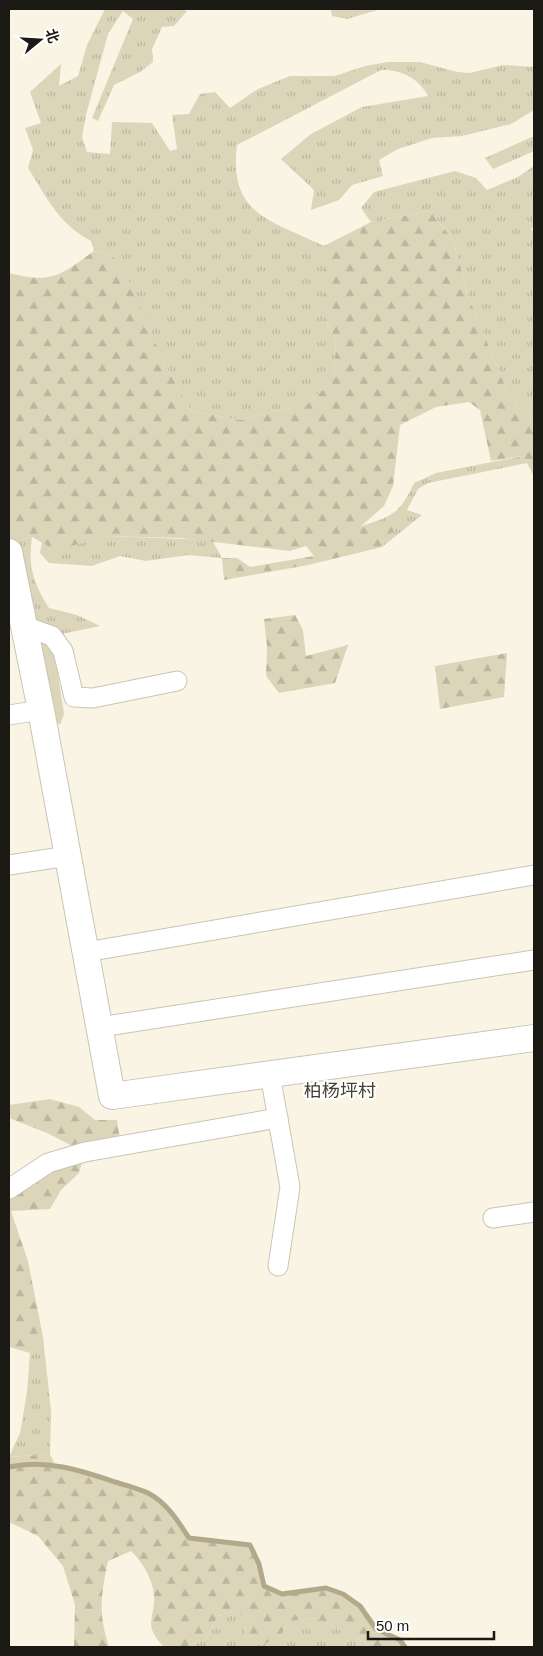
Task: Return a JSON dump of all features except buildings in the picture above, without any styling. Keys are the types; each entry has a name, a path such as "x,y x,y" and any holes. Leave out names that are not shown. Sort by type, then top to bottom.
{"street":[{"path":"9,552 41,710 112,1096 534,1038"},
{"path":"24,626 52,636 62,651 74,697 92,698 177,681"},
{"path":"9,715 41,710"},
{"path":"9,865 68,856"},
{"path":"86,952 534,875"},
{"path":"100,1027 534,960"},
{"path":"270,1074 290,1187 278,1266"},
{"path":"9,1189 48,1163 85,1152 278,1118"},
{"path":"493,1218 534,1212"}],"green space":[{"path":"105,9 180,9 187,11 174,26 162,27 152,49 153,62 140,72 114,85 98,121 92,118 133,19 123,11 108,34 86,115 82,137 87,152 110,154 112,122 152,123 170,151 177,149 172,115 189,114 200,94 215,92 230,108 258,89 290,76 335,76 365,66 388,62 420,62 457,72 470,73 503,65 534,67 534,110 511,124 462,136 432,138 398,149 379,160 383,176 352,185 339,200 311,210 314,190 281,159 311,134 362,107 428,96 420,84 402,73 381,70 237,145 236,169 240,187 247,202 258,213 272,222 324,246 324,319 336,339 334,380 307,404 241,420 191,411 162,359 112,255 94,251 91,241 62,218 54,209 28,168 33,150 25,128 41,123 30,92 61,64 59,86 78,76 87,45"},
{"path":"331,9 381,9 347,19 332,16"},
{"path":"534,136 534,151 493,169 485,158"},
{"path":"534,166 534,227 531,229 534,233 534,418 510,398 469,298 453,240 430,211 371,222 361,208 374,192 455,171 476,178 487,190 518,177"},
{"path":"430,211 453,240 469,298 510,398 534,418 534,476 523,456 491,461 480,410 469,402 436,407 400,425 393,486 384,506 360,527 395,527 382,547 308,565 224,580 222,558 237,558 250,567 314,556 306,546 290,551 181,538 104,536 68,547 50,547 32,537 9,543 9,273 35,278 54,276 72,267 94,251 112,255 130,283 162,359 191,411 241,420 307,404 334,380 336,339 324,319 324,246 371,222"},
{"path":"523,456 527,463 428,483 418,489 407,510 422,515 382,547 394,527 359,527 393,513 404,502 414,483 436,473"},
{"path":"104,536 212,540 222,558 188,555 146,561 120,556 92,566 49,563 40,553 42,542 49,545 65,546"},
{"path":"32,537 31,566 39,590 49,608 77,615 100,626 52,636 24,626 9,543"},
{"path":"295,615 303,630 306,656 348,645 335,683 279,693 266,676 267,646 264,619"},
{"path":"24,626 52,636 64,714 60,725 41,710"},
{"path":"507,653 504,697 440,709 435,666"},
{"path":"50,1099 79,1107 95,1120 117,1120 121,1146 85,1152 79,1173 61,1190 50,1209 11,1211 28,1261 43,1337 30,1353 9,1347 9,1189 84,1152 47,1133 9,1118 9,1105"},
{"path":"43,1337 51,1411 50,1454 9,1457 20,1433 27,1392 30,1353"},
{"path":"50,1454 55,1465 117,1481 147,1494 172,1512 189,1538 250,1545 259,1564 264,1586 282,1594 326,1588 343,1594 360,1606 376,1629 400,1640 405,1647 369,1647 353,1635 316,1618 289,1621 281,1635 261,1646 246,1639 245,1621 236,1610 218,1616 205,1640 184,1647 164,1647 154,1634 151,1624 154,1600 153,1586 144,1567 131,1551 108,1561 102,1614 109,1647 74,1647 75,1605 63,1566 38,1536 9,1522 9,1457"},
{"path":"236,1610 245,1621 246,1639 281,1635 289,1621 316,1618 353,1635 369,1647 184,1647 205,1640 218,1616"}],"waterway":[{"path":"9,1467 36,1464 62,1467 89,1473 148,1493 166,1507 189,1538 250,1545 259,1564 264,1586 282,1594 326,1588 343,1594 360,1606 376,1629 400,1640 405,1647"}],"district":[{"name":"柏杨坪村","path":"340,1091"}]}
